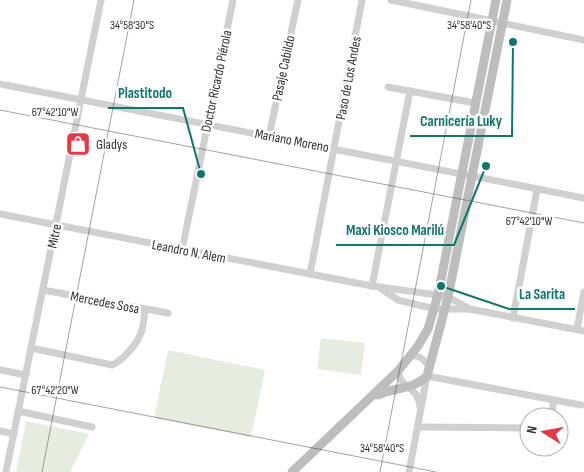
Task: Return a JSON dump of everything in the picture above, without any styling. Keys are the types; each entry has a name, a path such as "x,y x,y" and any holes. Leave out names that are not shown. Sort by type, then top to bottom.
{"main road":[{"path":"292,472 398,371 428,329 438,295 496,0"},
{"path":"371,398 387,390 418,384 428,372 448,297 507,0"}],"street":[{"name":"Mitre","path":"6,472 101,0"},
{"name":"Doctor Ricardo Piérola","path":"182,250 233,0"},
{"name":"Pasaje Cabildo","path":"268,136 298,0"},
{"name":"Paso de Los Andes","path":"310,274 362,0"},
{"path":"391,0 584,40"},
{"name":"Mariano Moreno","path":"0,84 584,198"},
{"path":"388,87 475,103"},
{"path":"376,286 396,161 410,91"},
{"path":"513,318 537,190"},
{"name":"Leandro N. Alem","path":"0,214 310,274 448,297 470,310"},
{"name":"Leandro N. Alem","path":"376,286 398,300 434,309 470,310 580,330"},
{"name":"Mercedes Sosa","path":"43,290 168,313"},
{"path":"580,330 584,292"},
{"path":"31,348 112,365 138,339 142,331 145,309"},
{"path":"409,472 428,372 426,362 422,358 411,355"},
{"path":"0,370 26,375"},
{"path":"398,371 399,379 417,395 420,412"},
{"path":"428,372 581,405"},
{"path":"553,407 554,400"},
{"path":"18,411 92,427"},
{"path":"418,427 519,428"},
{"path":"0,431 14,434"}],"shaded area":[{"path":"321,338 365,343 361,375 317,369"},
{"path":"168,350 265,370 251,437 154,418"},
{"path":"26,421 89,434 70,472 16,472"}],"place":[{"name":"Carnicería Luky","path":"513,42"},
{"name":"Gladys","path":"78,144"},
{"name":"Maxi Kiosco Marilú","path":"486,166"},
{"name":"Plastitodo","path":"201,174"},
{"name":"La Sarita","path":"441,286"}]}
